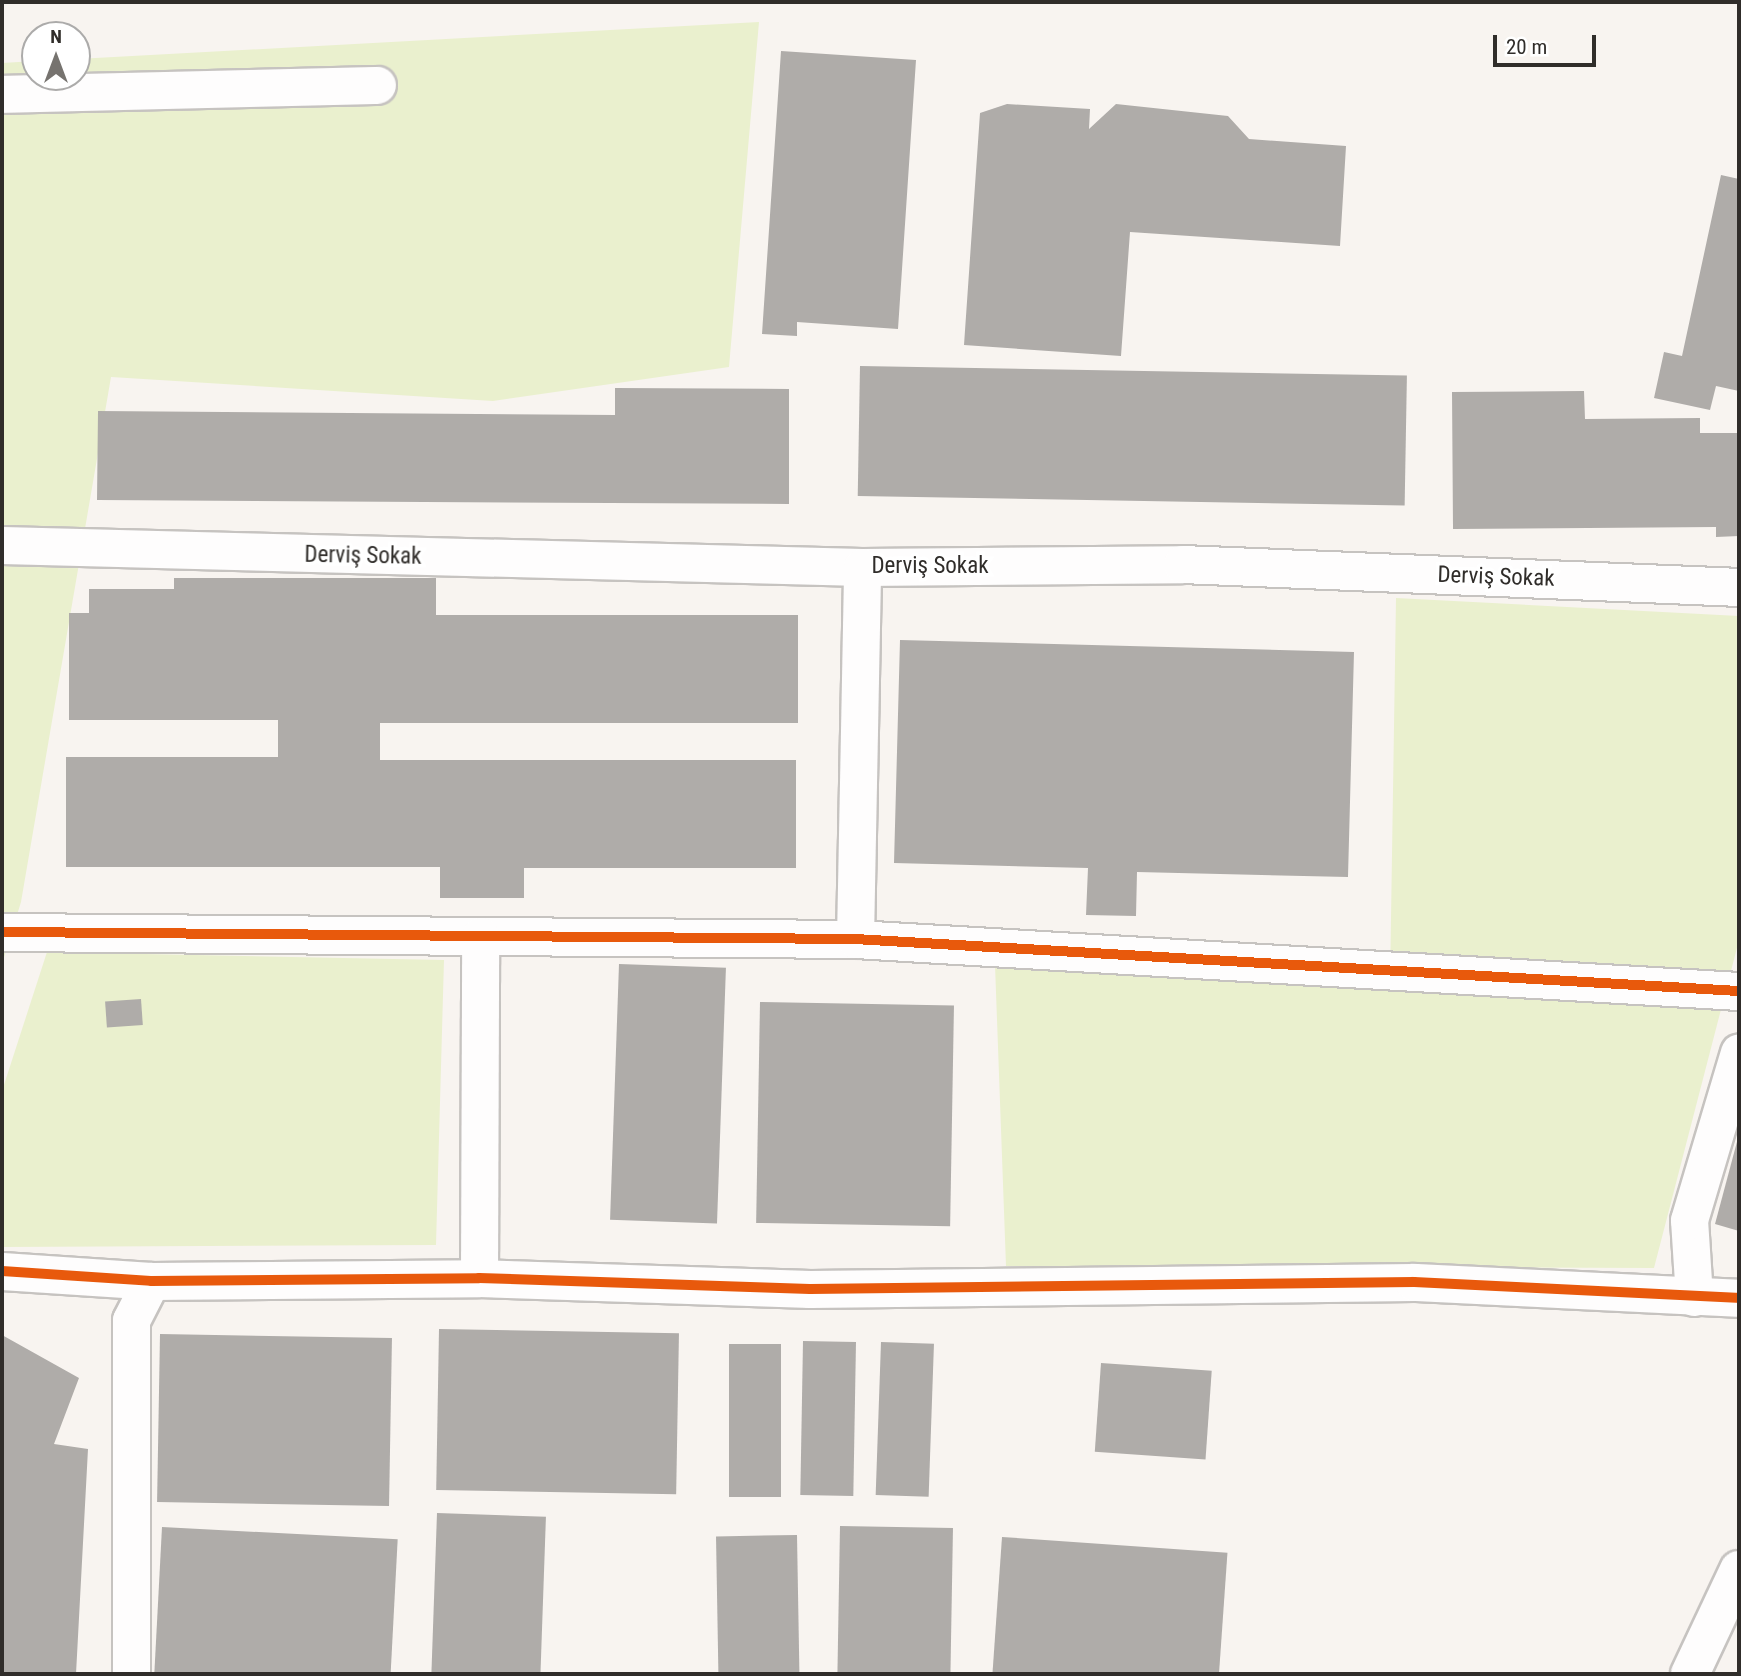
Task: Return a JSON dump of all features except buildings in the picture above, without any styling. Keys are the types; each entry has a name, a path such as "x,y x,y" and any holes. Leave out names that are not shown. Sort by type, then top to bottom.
{"street":[{"path":"2,94 377,85"},
{"name":"Derviş Sokak","path":"2,545 120,551 862,567 1182,564 1739,587"},
{"path":"855,939 862,567"},
{"path":"2,932 855,939 1739,991"},
{"path":"480,936 480,1278"},
{"path":"1694,1297 1689,1220 1739,1052"},
{"path":"2,1271 151,1281 480,1278 810,1289 1414,1282 1739,1297"},
{"path":"131,1674 131,1320 151,1281"},
{"path":"1690,1674 1739,1570"}],"green space":[{"path":"759,22 729,367 493,401 111,377 21,902 2,964 2,63 21,62 21,91 91,91 91,58"},
{"path":"1396,598 1739,616 1739,940 1654,1268 1006,1266 995,965 1390,983"},
{"path":"47,952 444,960 436,1245 2,1247 2,1091"}],"cycle path":[{"path":"2,932 855,939 1739,991"},
{"path":"2,1271 151,1281 479,1278 810,1289 1414,1282 1739,1298"}]}
